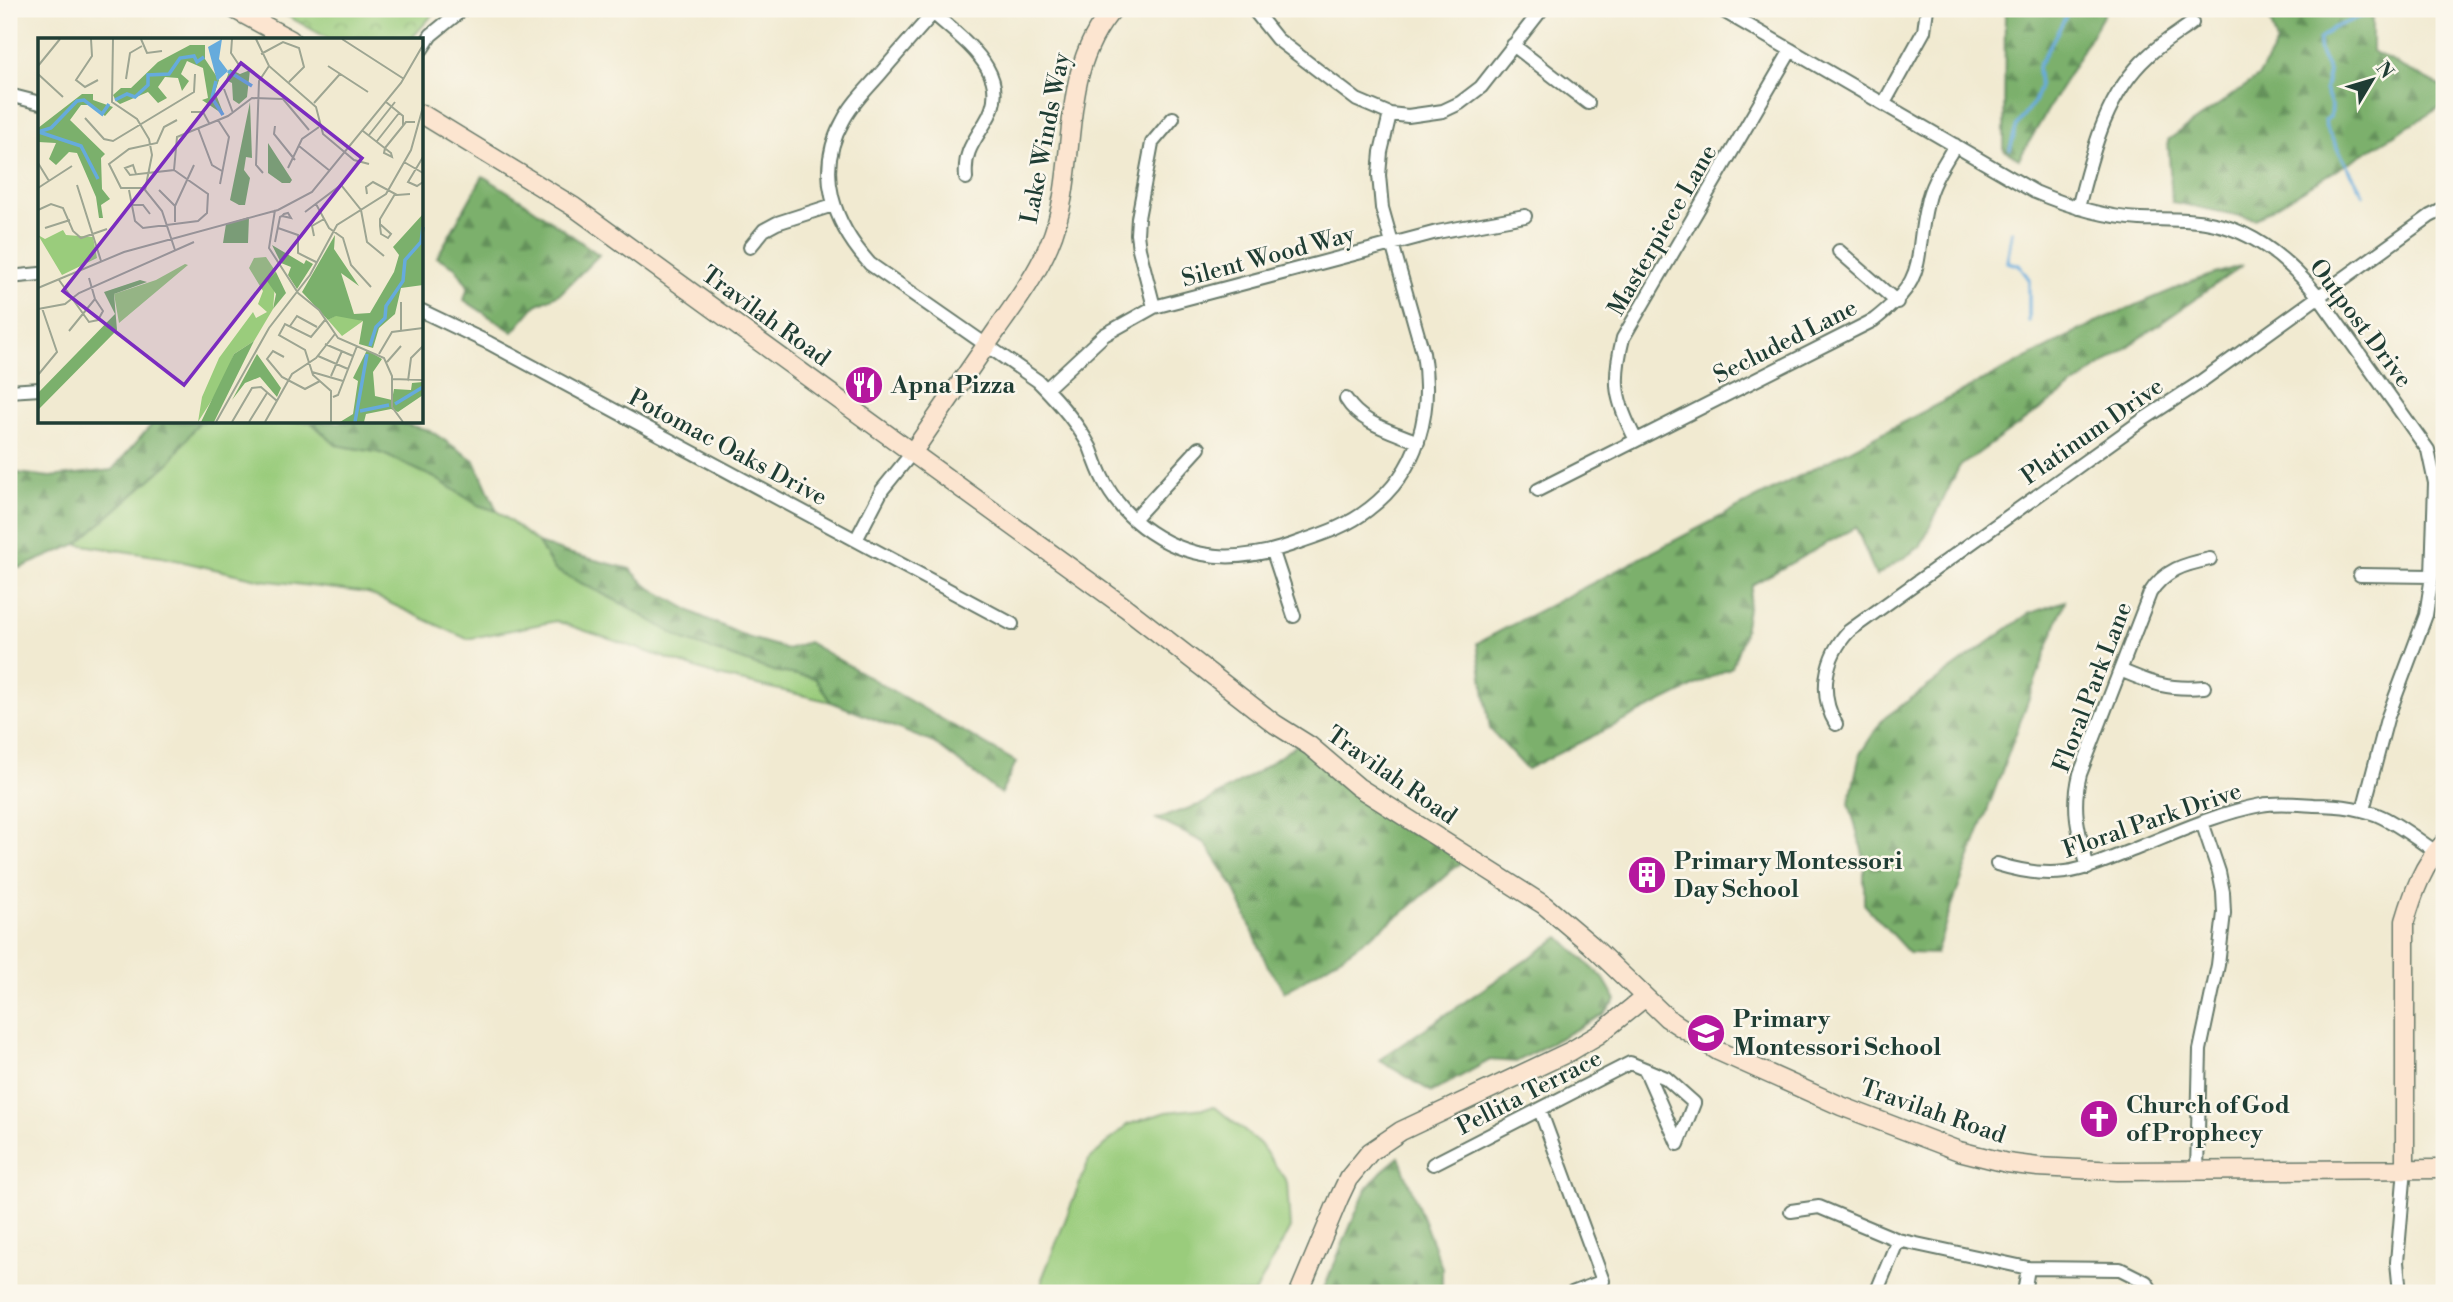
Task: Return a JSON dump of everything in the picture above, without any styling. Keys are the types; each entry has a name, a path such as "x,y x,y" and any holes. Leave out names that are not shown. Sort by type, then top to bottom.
{"main road":[{"path":"234,9 287,38"},
{"name":"Lake Winds Way","path":"912,453 1031,281 1049,246 1058,221 1064,189 1080,70 1094,34 1114,9"},
{"name":"Travilah Road","path":"424,115 574,207 1126,608 1275,724 1310,746 1358,787 1552,911 1667,1018 1718,1051 1841,1106 1959,1150 2007,1163 2117,1171 2444,1169"},
{"path":"2405,1168 2405,921 2414,891 2440,848"},
{"path":"1299,1293 1339,1198 1353,1172 1370,1152 1401,1131 1571,1051 1598,1035 1644,998"}],"street":[{"path":"424,46 431,35 463,9"},
{"path":"1253,9 1277,39 1357,100 1390,114 1408,116 1443,111 1460,103 1481,87 1542,9"},
{"name":"Outpost Drive","path":"1720,9 2035,192 2078,208 2138,219 2180,218 2217,224 2255,239 2300,273 2428,450 2435,483 2432,576 2426,615 2387,719 2363,810"},
{"path":"1884,103 1924,31 1927,9"},
{"path":"966,178 967,151 990,116 994,88 988,65 935,11 859,97 842,121 829,164 833,205 840,225 852,245 870,264 1038,380 1059,401 1090,449 1111,493 1133,519 1171,544 1203,555 1246,557 1273,552 1332,530 1369,509 1395,484 1418,442 1427,410 1427,376 1382,208 1379,175 1381,152 1390,114"},
{"path":"2078,208 2103,124 2118,90 2149,54 2192,23"},
{"path":"1513,45 1588,103"},
{"name":"Masterpiece Lane","path":"1636,440 1623,415 1616,392 1616,365 1623,338 1791,50"},
{"path":"9,95 38,102"},
{"path":"1154,307 1139,249 1138,218 1152,143 1173,118"},
{"name":"Secluded Lane","path":"1538,491 1874,320 1897,302 1918,266 1927,202 1932,186 1955,145"},
{"path":"750,247 764,230 777,223 833,205"},
{"name":"Platinum Drive","path":"1836,724 1826,699 1827,669 1839,642 1849,631 2430,216 2444,209"},
{"name":"Silent Wood Way","path":"1046,389 1104,335 1154,307 1437,232 1524,216"},
{"path":"1839,251 1897,302"},
{"path":"9,277 38,274"},
{"name":"Potomac Oaks Drive","path":"424,312 489,343 1012,624"},
{"path":"9,391 38,389"},
{"path":"1346,399 1353,410 1364,419 1418,442"},
{"path":"1133,519 1199,447"},
{"path":"856,540 882,491 912,453"},
{"path":"1273,552 1294,616"},
{"name":"Floral Park Lane","path":"2088,868 2074,808 2075,791 2150,593 2167,573 2189,563 2210,559"},
{"path":"2360,575 2432,576"},
{"path":"2120,670 2152,684 2177,689 2204,687"},
{"name":"Floral Park Drive","path":"1997,864 2038,874 2064,873 2088,868 2202,822 2263,805 2341,805 2363,810 2381,816 2440,848"},
{"path":"2197,1171 2200,1050 2218,965 2224,912 2219,872 2202,822"},
{"name":"Pellita Terrace","path":"1433,1164 1630,1063 1646,1069"},
{"path":"1646,1069 1666,1078 1694,1103 1678,1144 1651,1082 1646,1069"},
{"path":"1540,1110 1603,1281 1572,1293"},
{"path":"2400,1293 2397,1262 2405,1168"},
{"path":"1791,1211 1819,1207 1898,1240 2028,1268 2120,1269 2146,1282 2152,1293"},
{"path":"1876,1293 1898,1240"},
{"path":"2024,1293 2028,1268"}],"green space":[{"path":"275,9 438,9 412,38 327,38"},
{"path":"2005,9 2107,9 2019,159 2004,150"},
{"path":"2267,9 2372,9 2372,51 2444,88 2444,105 2255,219 2172,202 2168,140 2258,77 2277,43"},
{"path":"483,176 599,255 561,293 536,305 513,332 464,300 468,286 455,267 437,257"},
{"path":"2243,265 1959,467 1920,547 1876,576 1856,527 1752,585 1743,637 1732,667 1527,769 1490,729 1477,643 2096,322 2196,280"},
{"path":"152,424 198,424 169,463 77,544 20,568 9,565 9,472 50,477 112,470"},
{"path":"198,424 313,424 336,445 381,453 435,478 478,505 497,511 538,543 555,570 684,639 773,671 815,678 831,702 719,676 556,621 467,639 368,593 262,580 162,557 77,544 169,463"},
{"path":"313,424 404,424 429,430 475,461 497,511 478,505 435,478 381,453 336,445"},
{"path":"538,543 630,569 647,586 698,615 747,637 787,649 808,642 1016,762 1001,794 934,743 831,702 815,678 773,671 684,640 623,604 555,570"},
{"path":"2065,601 1936,954 1909,953 1864,904 1864,858 1849,803 1860,754 1883,719 2028,614"},
{"path":"1302,741 1467,857 1404,912 1285,992 1267,965 1234,887 1205,843 1156,819 1202,804 1259,771"},
{"path":"1560,937 1604,979 1616,1000 1604,1014 1516,1062 1490,1060 1432,1092 1379,1060"},
{"path":"1215,1107 1260,1144 1287,1182 1290,1228 1255,1293 1042,1293 1042,1279 1089,1160 1127,1125 1166,1112"},
{"path":"1399,1157 1442,1268 1442,1293 1322,1293 1366,1189"}],"waterway":[{"path":"2010,149 2017,125 2034,102 2040,86 2038,67 2070,9"},
{"path":"2362,9 2362,16 2333,28 2319,40 2319,45 2329,71 2325,89 2331,105 2330,117 2325,120 2326,128 2363,194"},
{"path":"2012,231 2007,262 2019,265 2029,279 2029,321"}],"place":[{"name":"Apna Pizza","path":"864,385"},
{"name":"Primary Montessori Day School","path":"1647,875"},
{"name":"Primary Montessori School","path":"1706,1033"},
{"name":"Church of God of Prophecy","path":"2099,1119"}]}
